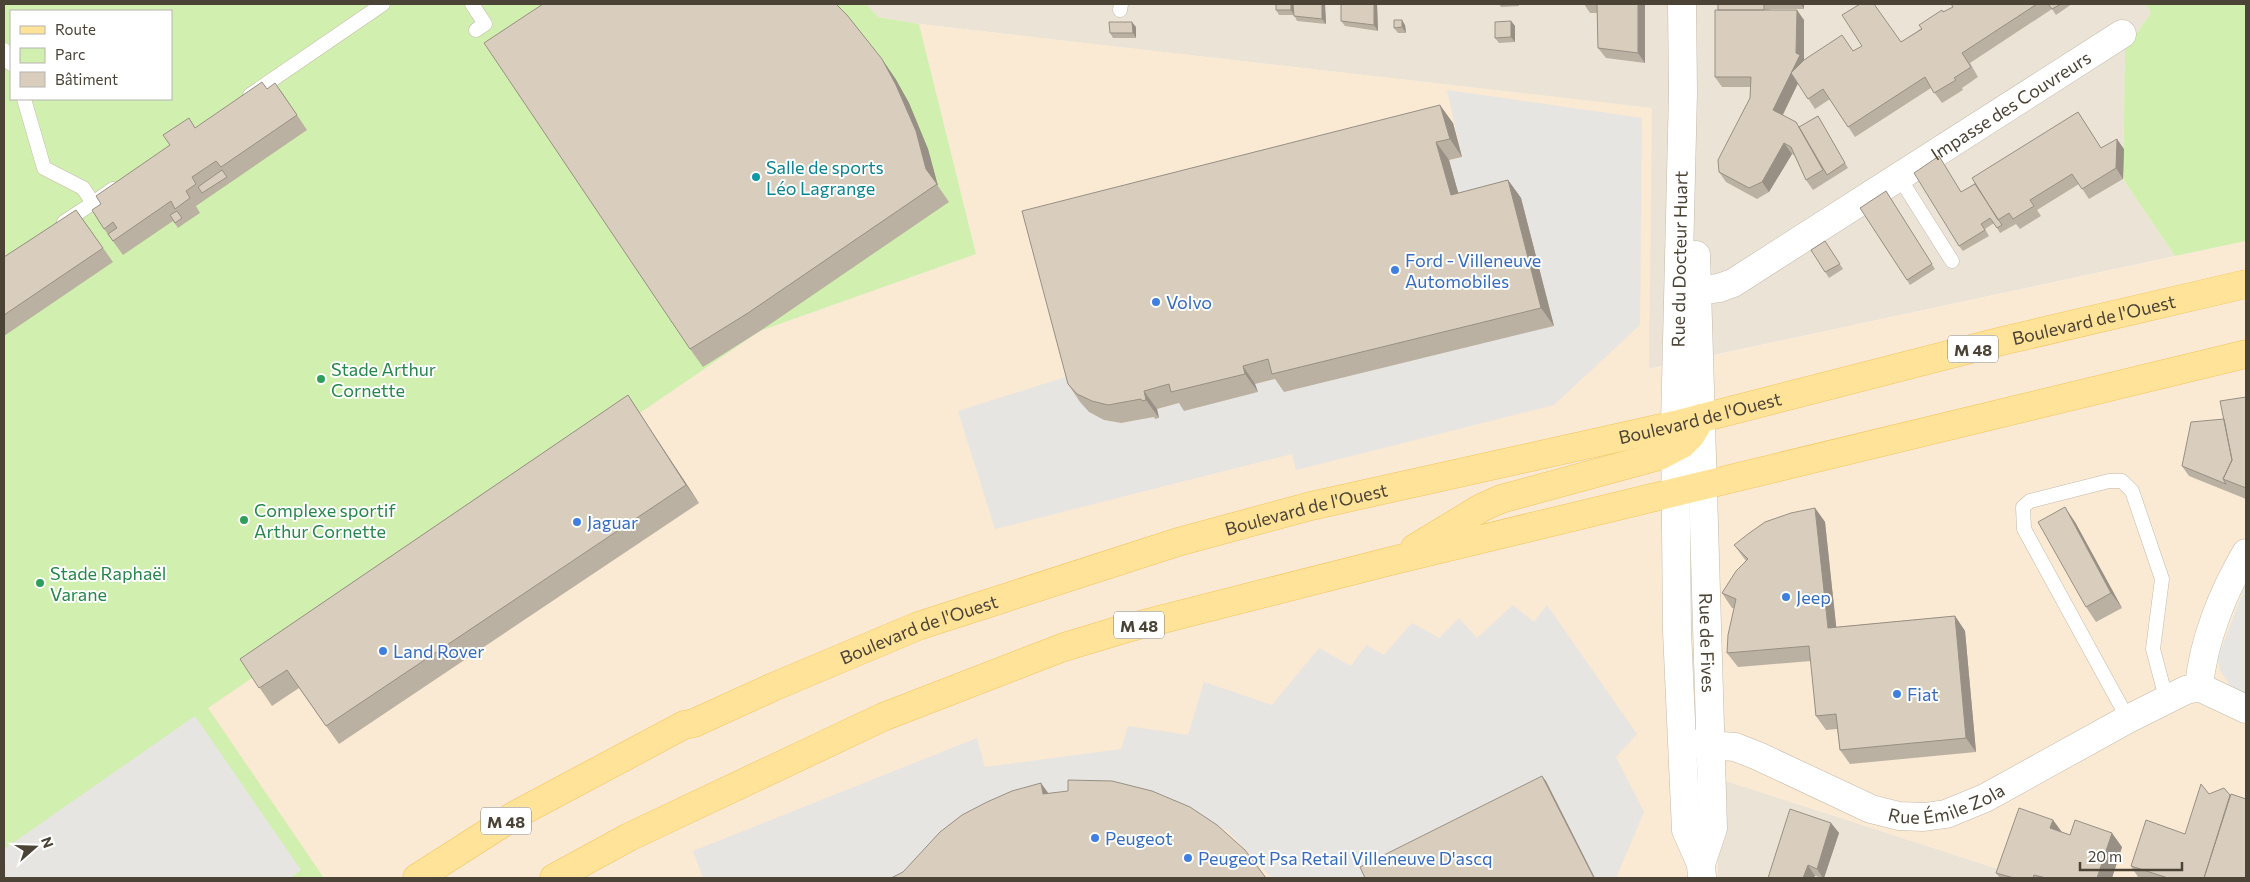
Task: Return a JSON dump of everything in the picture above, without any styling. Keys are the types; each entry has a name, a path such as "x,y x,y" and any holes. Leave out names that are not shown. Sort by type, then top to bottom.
{"main road":[{"name":"Boulevard de l'Ouest","path":"417,878 517,814 675,730 918,626 1102,565 1311,506 1684,430 2002,341 2246,284"},
{"name":"M 48","path":"554,878 629,837 882,717 940,693 1064,647 1124,629 1395,560 2246,354"},
{"path":"1395,560 1481,508 1501,499 1646,460 1684,430"}],"street":[{"name":"Rue du Docteur Huart","path":"1682,4 1688,292 1684,430"},
{"name":"Impasse des Couvreurs","path":"1688,292 1733,283 2122,34"},
{"name":"Rue de Fives","path":"1684,430 1704,485 1713,828 1701,871"},
{"name":"Rue de Fives","path":"1684,430 1677,493 1675,548 1681,744 1686,830 1701,871"},
{"path":"2246,552 2234,574 2201,659 2199,687 2246,709"},
{"name":"Rue Émile Zola","path":"1681,744 1711,745 1744,750 1871,809 1899,816 1924,817 1946,814 1985,798 2166,698 2199,687"}],"lane":[{"path":"238,103 383,4"},
{"path":"472,4 485,24 476,30"},
{"path":"4,50 10,62"},
{"path":"24,100 44,168 83,188 93,203"},
{"path":"1899,177 1952,261"},
{"path":"50,231 125,181"},
{"path":"2128,719 2024,528 2023,507 2030,501 2109,481 2122,481 2132,491 2162,579 2153,649 2166,698"}],"shaded area":[{"path":"866,4 2146,4 2151,13 2125,50 2123,179 2175,256 1648,369 1651,108 919,24 878,17"},
{"path":"919,24 1652,108 1649,369 2246,241 2246,878 2026,878 1717,778 1718,878 324,878 207,708 760,331 976,254"},
{"path":"1447,90 1642,118 1640,325 1554,405 1296,470 1292,454 995,529 958,411 1072,375 1104,420 1121,423 1154,417 1155,419 1159,418 1157,409 1182,402 1184,410 1257,392 1255,384 1554,326 1521,198 1464,213 1449,160 1462,157"},
{"path":"2246,584 2246,695 2230,685 2220,670 2218,658"},
{"path":"1513,605 1534,622 1547,605 1637,734 1616,757 1644,812 1616,878 1595,878 1546,781 1366,878 1272,878 1228,831 1153,797 1092,786 998,803 904,878 703,878 693,851 977,738 985,767 1121,749 1128,726 1188,735 1204,682 1272,705 1319,648 1351,666 1366,645 1384,655 1412,623 1439,638 1459,618 1477,638"},
{"path":"195,716 301,870 290,878 6,878 4,849"},
{"path":"1717,778 2026,878 1718,878"}],"green space":[{"name":"Complexe sportif Arthur Cornette","path":"4,4 866,4 878,17 919,24 976,254 760,331 208,708 324,878 4,878"},
{"path":"2146,4 2246,4 2246,241 2175,256 2123,179 2125,50 2151,13"}],"building":[{"name":"Salle de sports Léo Lagrange","path":"543,4 836,4 882,59 896,85 916,131 926,169 937,184 748,313 690,349 484,43"},
{"path":"1276,4 1291,4 1291,10 1276,10"},
{"path":"1293,4 1322,4 1322,19 1294,16"},
{"path":"1341,4 1374,4 1374,25 1341,21"},
{"path":"1597,4 1638,4 1638,53 1598,48"},
{"path":"1718,4 1764,4 1764,10 1718,10"},
{"path":"1860,4 1874,4 1901,42 1922,29 1919,25 1942,10 1943,12 1953,7 1951,4 2037,4 1962,53 1971,67 1954,78 1956,80 1934,93 1925,77 1848,127 1823,89 1808,99 1791,73 1804,60 1842,35 1853,51 1862,46 1842,15"},
{"path":"2048,4 2061,4 2052,9"},
{"path":"1715,10 1797,10 1796,53 1800,55 1773,110 1796,122 1823,170 1806,180 1791,147 1784,143 1762,182 1749,188 1719,172 1718,160 1750,98 1751,77 1715,77"},
{"path":"1394,20 1402,20 1402,27 1394,28"},
{"path":"1511,21 1511,37 1495,38 1495,22"},
{"path":"1109,22 1132,22 1133,33 1110,33"},
{"path":"262,82 267,89 275,83 297,115 221,167 216,161 192,177 196,184 186,191 190,198 175,209 171,201 113,241 108,234 117,228 113,222 104,229 92,210 101,204 96,196 170,145 163,135 189,118 195,128"},
{"path":"1440,105 1450,139 1436,142 1451,195 1508,180 1541,308 1272,374 1268,359 1243,366 1245,374 1171,392 1169,384 1144,391 1146,400 1142,401 1141,399 1108,405 1092,401 1077,394 1068,384 1022,211"},
{"path":"2078,112 2101,148 2117,139 2116,168 2082,189 2072,174 2030,200 2034,206 2013,219 2009,213 1998,220 1972,178"},
{"path":"1818,116 1845,163 1827,175 1799,127"},
{"path":"1939,156 1961,192 1975,184 2002,225 1997,228 1990,218 1981,224 1985,230 1959,246 1914,173"},
{"path":"222,170 227,177 202,193 198,187"},
{"path":"1886,191 1932,264 1907,280 1860,208"},
{"path":"76,210 103,248 4,315 4,257"},
{"path":"177,211 182,218 175,223 170,215"},
{"path":"1825,241 1840,264 1825,272 1811,250"},
{"path":"628,395 686,485 326,726 287,670 259,688 240,659"},
{"path":"2246,397 2246,488 2223,479 2232,460 2220,401"},
{"path":"2224,419 2232,460 2223,479 2226,484 2182,466 2191,422"},
{"path":"2065,507 2111,593 2086,607 2038,522"},
{"path":"1815,508 1828,628 1955,616 1966,738 1840,750 1836,714 1816,716 1809,646 1727,653 1728,635 1736,599 1722,593 1736,571 1748,559 1734,545 1765,522 1791,513"},
{"path":"1542,776 1594,878 1365,878 1360,867"},
{"name":"Peugeot","path":"1068,780 1112,781 1152,791 1190,807 1217,825 1245,850 1266,878 891,878 903,872 940,832 962,815 1012,791 1041,783 1043,794 1068,791"},
{"path":"2201,784 2209,794 2224,788 2230,795 2204,878 2168,878 2131,866 2146,820 2185,834"},
{"path":"2231,794 2246,799 2246,878 2204,878"},
{"path":"2019,808 2053,820 2050,828 2070,835 2075,820 2112,833 2097,878 2046,878 2034,875 2033,878 2014,878 1996,873"},
{"path":"1790,809 1831,823 1817,869 1808,865 1803,878 1768,878"}],"place":[{"name":"Salle de sports Léo Lagrange","path":"756,177"},
{"name":"Ford - Villeneuve Automobiles","path":"1395,270"},
{"name":"Volvo","path":"1156,302"},
{"name":"Stade Arthur Cornette","path":"321,379"},
{"name":"Complexe sportif Arthur Cornette","path":"244,520"},
{"name":"Jaguar","path":"577,522"},
{"name":"Stade Raphaël Varane","path":"40,583"},
{"name":"Jeep","path":"1786,597"},
{"name":"Land Rover","path":"383,651"},
{"name":"Fiat","path":"1897,694"},
{"name":"Peugeot","path":"1095,838"},
{"name":"Peugeot Psa Retail Villeneuve D'ascq","path":"1188,858"}]}
